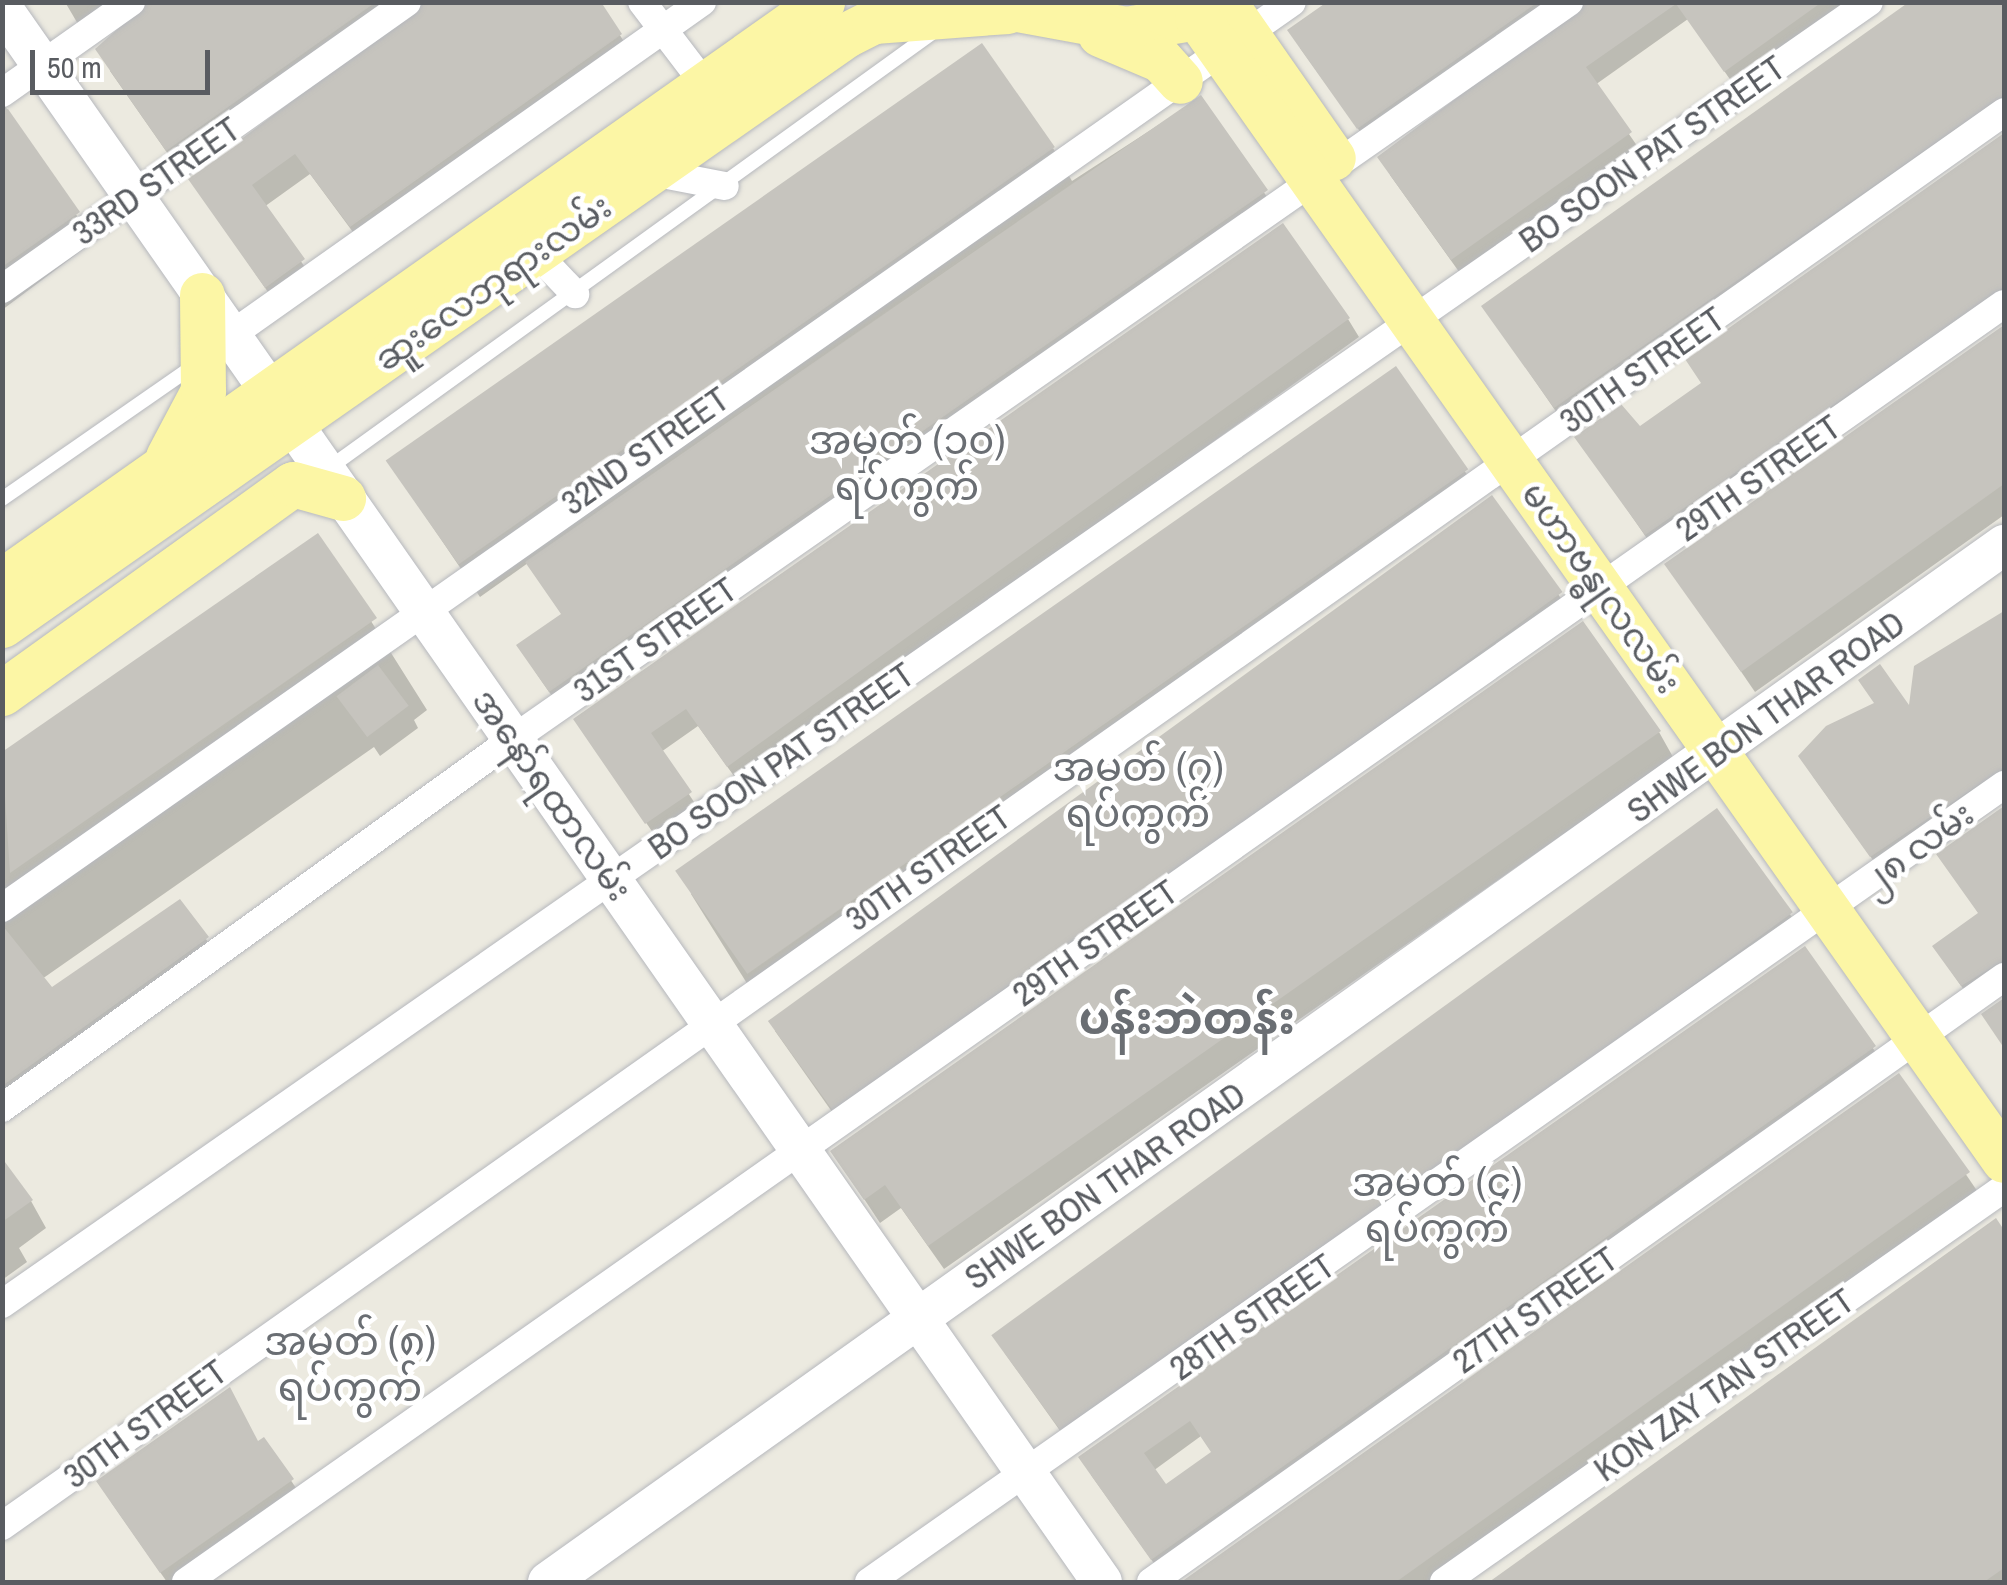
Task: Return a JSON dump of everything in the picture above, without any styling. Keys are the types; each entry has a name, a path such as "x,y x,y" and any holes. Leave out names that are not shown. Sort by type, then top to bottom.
{"main road":[{"name":"ဆူးလေဘုရားလမ်း","path":"2,625 706,86 822,2"},
{"path":"2,8 202,295 220,346 188,431 151,479"},
{"name":"ဆူးလေဘုရားလမ်း","path":"2,581 151,479 282,409 536,253 846,34 874,21 982,9 1060,22"},
{"path":"1060,22 1126,29 1221,22"},
{"path":"1060,22 1136,48 1180,80"},
{"name":"မဟာဗန္ဓုလလမ်း","path":"1221,22 1930,1029 2004,1160"},
{"name":"အနော်ရထာလမ်း","path":"220,346 282,409 1102,1582"},
{"path":"2,693 294,484 334,484"},
{"name":"SHWE BON THAR ROAD","path":"548,1582 2004,545"},
{"name":"မဟာဗန္ဓုလလမ်း","path":"1930,1029 2004,1112"}],"street":[{"path":"2,93 131,2"},
{"name":"33RD STREET","path":"2,289 407,2"},
{"path":"642,2 706,86"},
{"path":"220,346 702,2"},
{"name":"32ND STREET","path":"2,908 420,607 1180,80 1221,22 1292,2"},
{"name":"31ST STREET","path":"2,1108 513,739 1327,175 1569,2"},
{"name":"BO SOON PAT STREET","path":"2,1304 1868,2"},
{"name":"30TH STREET","path":"2,1526 709,1020 1523,454 2004,112"},
{"path":"652,172 724,186"},
{"path":"536,253 575,294"},
{"name":"29TH STREET","path":"186,1582 2004,304"},
{"name":"၂၈ လမ်း","path":"1840,903 2004,785"},
{"name":"28TH STREET","path":"869,1582 1840,903"},
{"name":"27TH STREET","path":"1151,1582 2004,977"},
{"name":"KON ZAY TAN STREET","path":"1444,1582 2004,1188"}],"lane":[{"path":"334,484 575,294 724,186 982,9"},
{"path":"2,499 220,346"}],"building":[{"path":"148,2 376,2 166,151 95,49"},
{"path":"424,2 601,2 622,34 350,227 295,154 252,185 305,259 265,288 188,179"},
{"path":"1327,2 1538,2 1357,129 1287,30"},
{"path":"1586,2 1822,2 1724,72 1676,4 1586,67 1632,132 1451,260 1377,157"},
{"path":"1909,2 2004,2 2004,95 1554,408 1481,306"},
{"path":"982,43 1055,147 459,565 386,461"},
{"path":"1201,95 1268,190 549,692 516,645 561,614 525,562"},
{"path":"8,109 80,212 2,267 2,110"},
{"path":"2004,133 2004,287 1645,535 1574,437 1621,404 1640,426 1701,383 1685,359"},
{"path":"1283,223 1350,318 727,767 686,709 651,733 692,792 645,824 573,719"},
{"path":"2004,325 2004,484 1741,672 1664,564"},
{"path":"1396,366 1468,469 747,974 675,871"},
{"path":"1492,495 1563,592 838,1118 768,1021"},
{"path":"318,533 377,618 10,873 2,752"},
{"path":"2004,611 2004,768 1870,857 1798,756 1826,726 1874,703 1858,680 1880,664 1909,705 1914,666"},
{"path":"1583,621 1661,731 928,1246 885,1185 864,1200 830,1151"},
{"path":"378,665 409,706 367,737 336,696"},
{"path":"2004,806 2004,960 1961,986 1932,946 1978,913 1936,854"},
{"path":"1717,808 1793,912 1067,1440 991,1335"},
{"path":"180,899 209,937 2,1086 2,925 52,987"},
{"path":"1805,946 1876,1046 1151,1560 1078,1457","holes":["1190,1421 1211,1452 1166,1484 1144,1453"]},
{"path":"2004,998 2004,1048 1981,1014"},
{"path":"1899,1073 1970,1172 1396,1582 1181,1582"},
{"path":"2,1158 33,1200 2,1222"},
{"path":"1996,1218 2004,1230 2004,1568 1984,1582 1489,1582"},
{"path":"230,1387 258,1441 264,1437 294,1479 160,1573 96,1481"}],"district":[{"name":"အမှတ် (၁၀) ရပ်ကွက်","path":"907,463"},
{"name":"အမှတ် (၇) ရပ်ကွက်","path":"1138,790"},
{"name":"ပန်းဘဲတန်း","path":"1187,1018"},
{"name":"အမှတ် (၄) ရပ်ကွက်","path":"1437,1205"},
{"name":"အမှတ် (၈) ရပ်ကွက်","path":"350,1364"}]}
